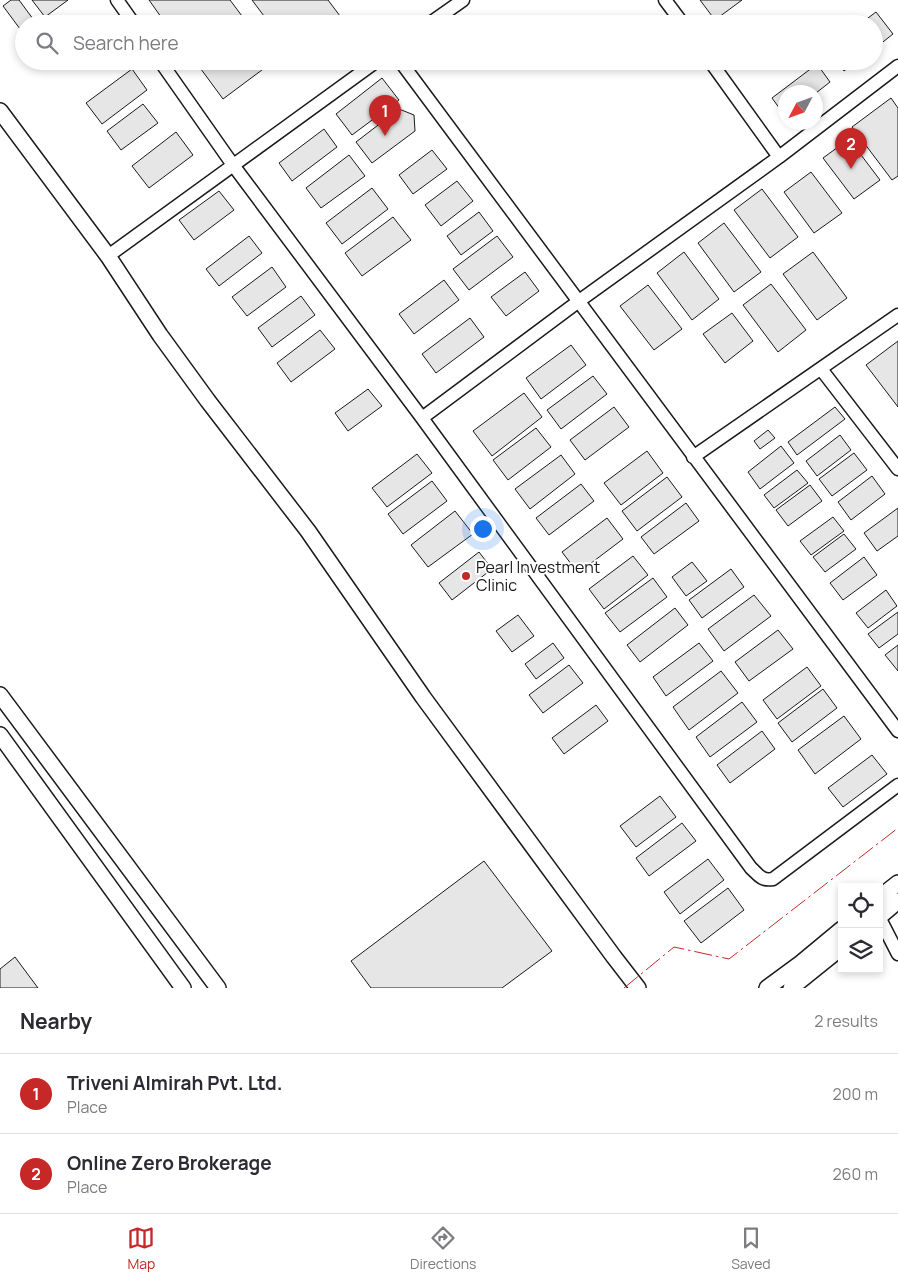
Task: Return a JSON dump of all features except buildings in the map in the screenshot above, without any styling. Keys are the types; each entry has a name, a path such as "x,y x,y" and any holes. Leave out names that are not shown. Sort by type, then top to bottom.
{"street":[{"path":"117,0 128,15"},
{"path":"442,15 463,0"},
{"path":"665,0 676,15"},
{"path":"422,418 579,301 779,157 898,66"},
{"path":"166,70 233,165 422,418 751,868 760,877 765,880 773,879 898,785"},
{"path":"108,256 365,70"},
{"path":"407,70 898,731"},
{"path":"716,70 779,157"},
{"path":"0,111 108,256 160,335 308,531 423,696 638,988"},
{"path":"694,457 898,315"},
{"path":"821,369 898,469"},
{"path":"0,695 218,988"},
{"path":"0,736 183,988"},
{"path":"883,895 898,883"},
{"path":"883,914 898,901"},
{"path":"883,925 898,954"},
{"path":"767,988 838,932"},
{"path":"791,988 838,950"}],"power":[{"path":"624,988 674,947 729,959 898,828"}],"place":[{"name":"Triveni Almirah Pvt. Ltd.","path":"385,136"},
{"name":"Online Zero Brokerage","path":"851,169"},
{"name":"Pearl Investment Clinic","path":"466,576"}]}
